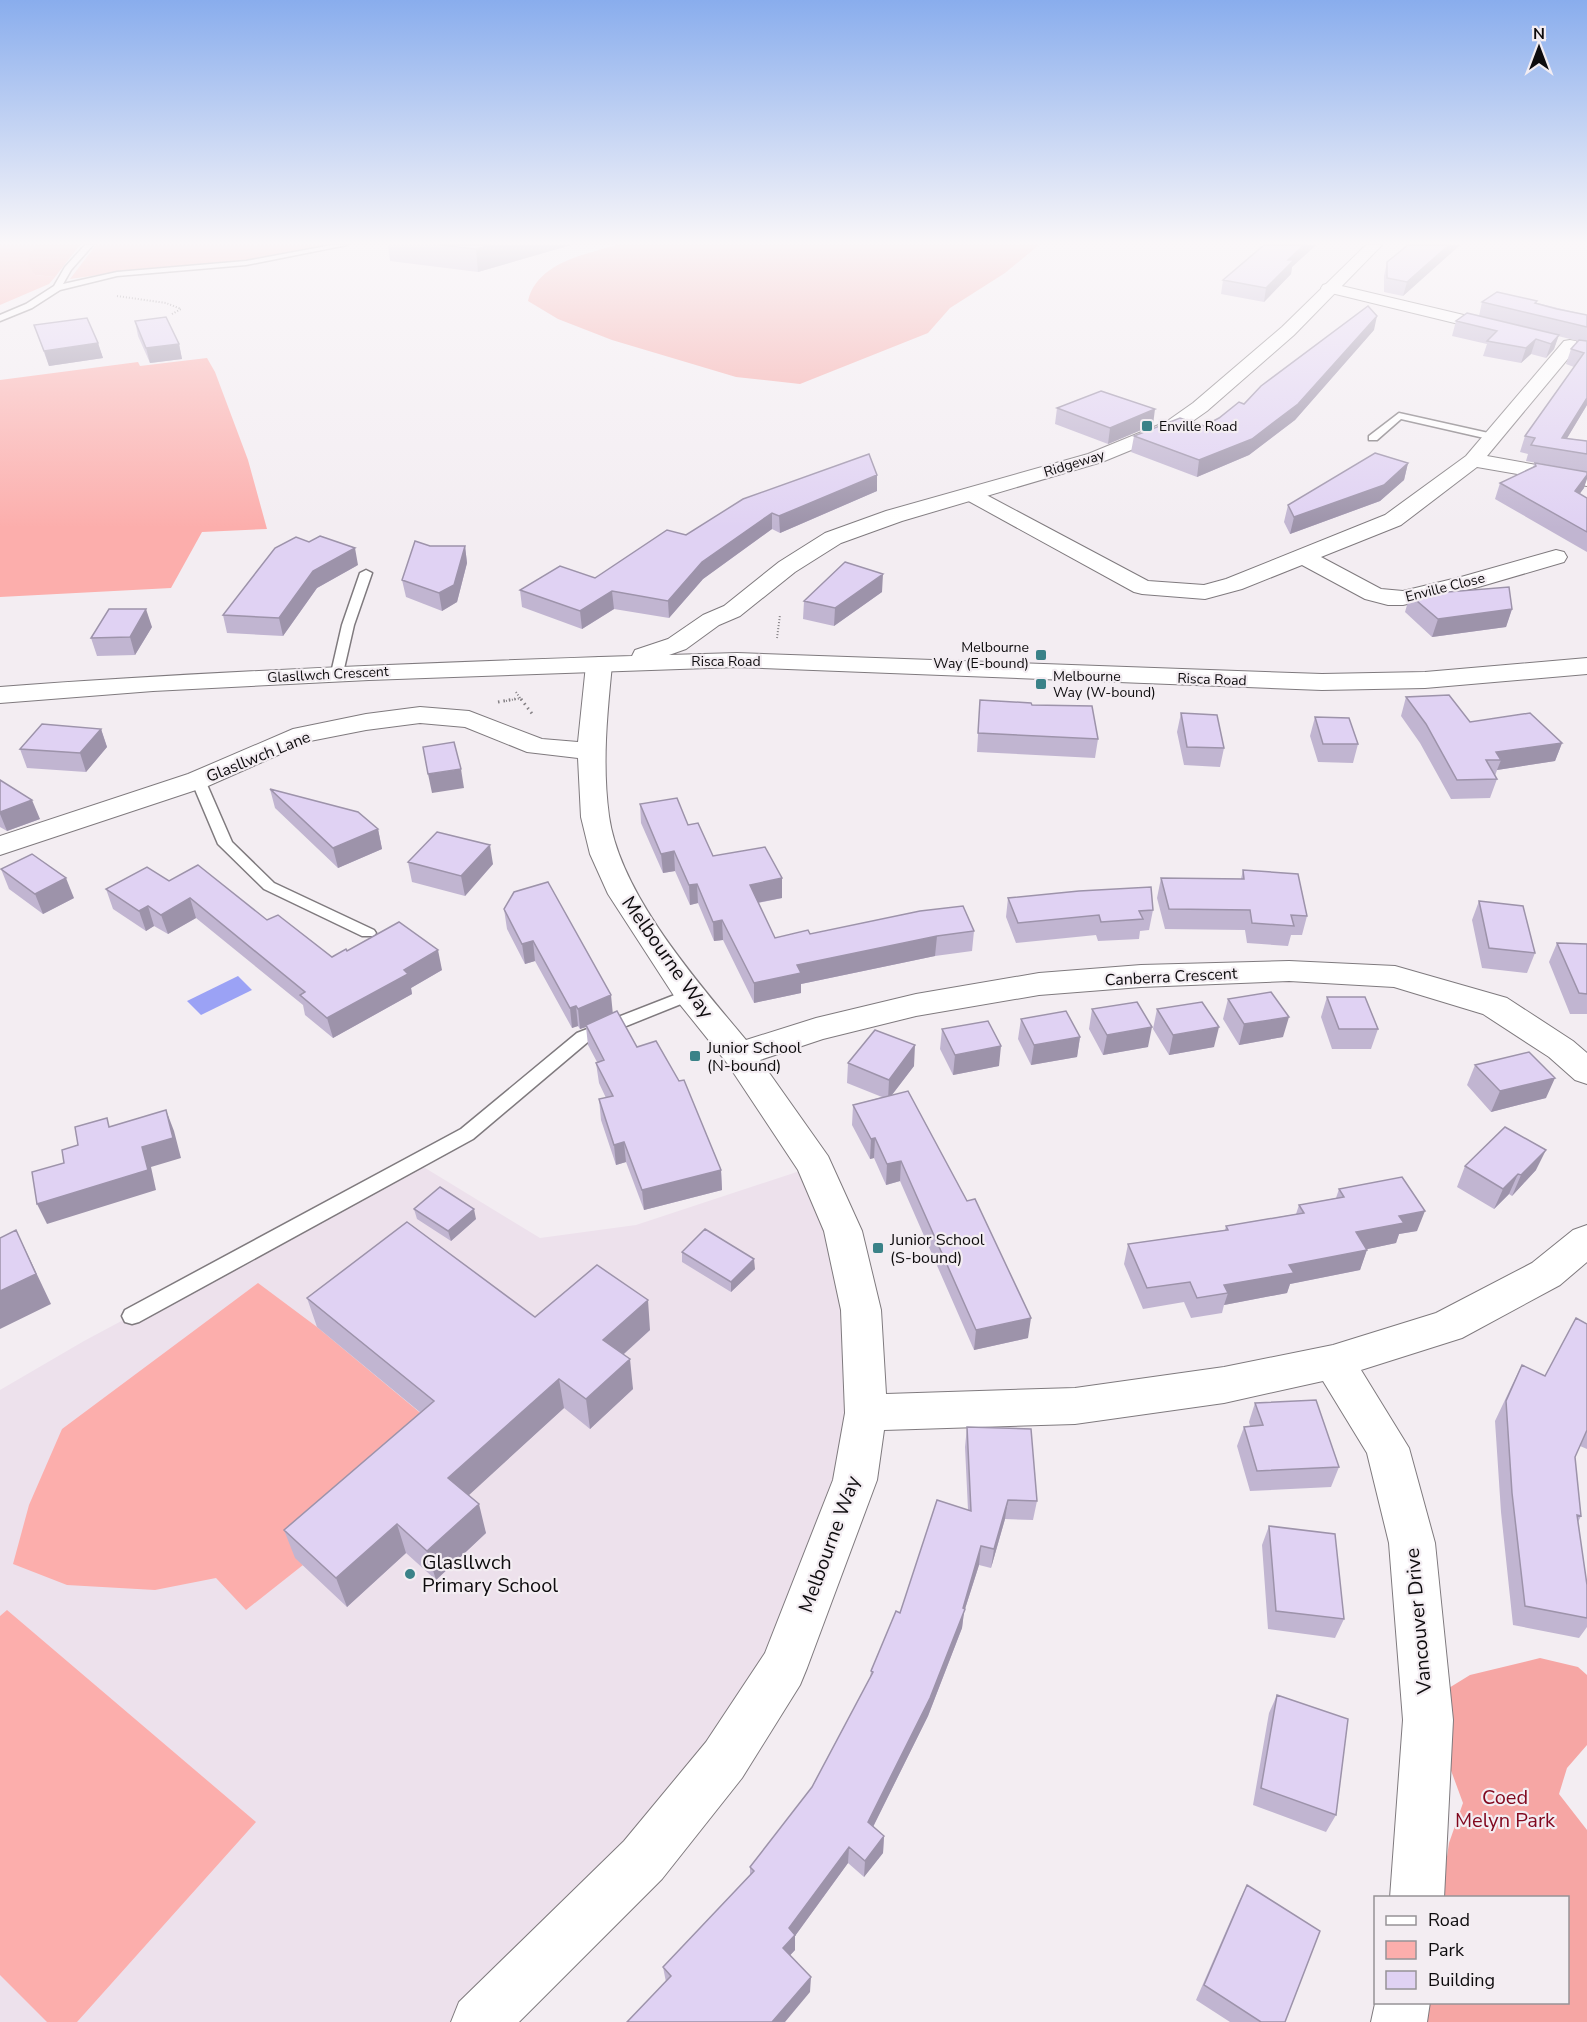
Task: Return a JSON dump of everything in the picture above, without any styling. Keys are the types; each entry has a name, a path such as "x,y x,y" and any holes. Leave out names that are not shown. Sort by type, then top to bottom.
{"street":[{"name":"Ridgeway","path":"608,664 677,644 711,620 732,611 788,567 834,538 894,516 1095,458 1173,426 1200,407 1278,339"},
{"path":"970,494 1142,587 1205,592 1234,584 1393,520 1473,460 1578,348 1547,340"},
{"path":"1473,460 1587,480"},
{"name":"Enville Close","path":"1304,557 1373,594 1388,598 1403,598 1467,583 1556,557"},
{"path":"732,611 735,622 737,660"},
{"name":"Risca Road","path":"657,662 737,660 1322,682 1425,680 1587,666"},
{"name":"Glasllwch Crescent","path":"0,695 337,673 657,662"},
{"name":"Melbourne Way","path":"479,2022 643,1860 724,1760 783,1668 855,1480 866,1413 861,1310 843,1231 816,1166 739,1055 690,994 623,894 605,854 575,748 608,664"},
{"name":"Glasllwch Lane","path":"0,846 198,780 302,735 366,722 420,715 469,719 537,746 575,748"},
{"name":"Canberra Crescent","path":"739,1055 838,1024 916,1005 1039,984 1141,976 1289,971 1395,977 1495,1006 1561,1049 1587,1072"},
{"path":"866,1413 1075,1406 1224,1385 1333,1362 1448,1326 1546,1274 1587,1240"},
{"name":"Vancouver Drive","path":"1333,1362 1387,1448 1412,1543 1428,1720 1417,1896"},
{"path":"1399,2022 1402,2004"}],"lane":[{"path":"1373,438 1400,416 1493,437"},
{"path":"337,673 348,625 366,573"},
{"path":"198,780 225,844 269,886 368,933"},
{"path":"132,1316 466,1134 583,1037 690,994"}],"path":[{"path":"777,640 780,615"},
{"path":"497,668 575,748"}],"shaded area":[{"name":"Glasllwch Primary School","path":"417,1163 540,1238 636,1225 815,1166 866,1413 783,1668 479,2022 0,2022 0,1390 84,1341"}],"green space":[{"path":"912,339 800,384 736,377 612,340"},
{"path":"207,358 215,372 248,460 267,529 202,532 171,588 0,597 0,380 138,362 140,366"},
{"path":"258,1283 317,1327 442,1431 296,1558 303,1565 246,1610 216,1578 155,1590 67,1585 13,1564 29,1505 62,1429"},
{"path":"7,1610 256,1822 77,2022 47,2022 0,1975 0,1616"},
{"name":"Coed Melyn Park","path":"1540,1658 1578,1667 1587,1675 1587,1745 1567,1768 1559,1794 1587,1830 1587,2022 1419,2022 1425,2004 1569,2004 1569,1896 1441,1896 1449,1843 1463,1803 1449,1765 1444,1691 1470,1675"}],"water":[{"path":"238,976 252,990 201,1015 187,1001"}],"building":[{"path":"40,339 96,339 98,343 44,351"},
{"path":"142,339 177,339 179,344 146,348"},
{"path":"1323,339 1356,339 1298,404 1252,439 1199,460 1134,436 1180,418 1204,426 1219,418 1239,402 1244,404 1261,386"},
{"path":"1489,339 1536,339 1526,348 1487,341"},
{"path":"1537,339 1555,339 1551,344"},
{"path":"1579,340 1587,341 1587,398 1562,438 1587,441 1587,454 1531,445 1535,438 1525,436 1584,353 1571,349"},
{"path":"1101,391 1155,409 1110,428 1057,408"},
{"path":"1375,453 1408,463 1384,485 1294,517 1288,505"},
{"path":"869,454 877,475 779,516 772,513 702,562 668,601 612,591 580,611 520,590 560,566 595,578 667,530 686,535 743,499"},
{"path":"1535,463 1587,472 1575,491 1587,498 1587,532 1500,483 1536,466"},
{"path":"320,536 355,548 313,571 279,618 223,615 275,548 296,537 309,542"},
{"path":"415,541 430,546 465,546 454,585 439,593 402,580"},
{"path":"845,562 883,574 835,608 804,601"},
{"path":"1509,587 1512,609 1438,619 1410,595"},
{"path":"109,609 146,609 130,637 91,638"},
{"path":"1449,695 1470,722 1530,713 1562,743 1496,752 1501,760 1486,760 1497,779 1457,780 1426,724 1406,697"},
{"path":"980,700 1031,703 1032,705 1092,706 1098,739 978,733"},
{"path":"1181,713 1217,715 1224,748 1187,747"},
{"path":"1315,717 1349,718 1358,744 1323,744"},
{"path":"42,724 101,729 80,753 20,749"},
{"path":"454,742 461,769 428,774 423,747"},
{"path":"0,780 32,800 0,812"},
{"path":"270,789 358,812 378,829 333,848"},
{"path":"677,798 688,825 698,823 713,856 765,847 782,878 750,885 775,938 808,930 810,934 920,911 963,906 974,931 937,936 797,965 801,973 754,983 722,920 713,922 697,884 689,885 674,851 661,854 640,804"},
{"path":"437,832 490,845 461,876 408,862"},
{"path":"32,854 66,878 35,894 1,869"},
{"path":"198,865 267,920 278,915 332,957 399,922 438,950 404,970 408,974 327,1018 300,995 305,992 190,898 161,915 148,906 139,911 106,889 147,867 169,881"},
{"path":"1243,870 1298,874 1307,916 1291,915 1294,926 1252,923 1250,910 1169,909 1161,878 1244,879"},
{"path":"548,882 611,995 578,1009 576,1006 570,1008 533,941 522,944 504,909 514,892"},
{"path":"1151,887 1153,910 1139,911 1143,919 1101,922 1099,915 1018,923 1008,898 1079,891"},
{"path":"1479,901 1523,906 1535,953 1489,948"},
{"path":"1557,943 1587,944 1587,994 1579,993"},
{"path":"1271,992 1289,1017 1244,1024 1228,999"},
{"path":"1327,997 1365,997 1378,1029 1339,1029"},
{"path":"1137,1002 1152,1027 1107,1035 1092,1009"},
{"path":"1202,1002 1219,1027 1173,1035 1157,1009"},
{"path":"617,1011 637,1047 656,1041 679,1081 684,1080 721,1170 642,1190 624,1142 614,1145 599,1099 613,1096 596,1063 604,1060 586,1025"},
{"path":"1066,1011 1080,1037 1034,1045 1021,1019"},
{"path":"988,1021 1001,1046 955,1055 942,1029"},
{"path":"875,1030 915,1045 889,1080 848,1063"},
{"path":"1529,1052 1555,1078 1500,1091 1475,1065"},
{"path":"908,1091 967,1201 975,1199 1031,1318 976,1330 901,1161 887,1164 875,1138 871,1139 853,1105"},
{"path":"166,1110 173,1138 142,1147 148,1170 37,1204 32,1172 64,1163 62,1150 78,1145 75,1127 107,1118 109,1127"},
{"path":"1505,1127 1546,1150 1503,1189 1465,1166"},
{"path":"1402,1177 1425,1211 1399,1216 1404,1223 1356,1232 1367,1250 1289,1265 1294,1273 1224,1285 1228,1293 1197,1298 1190,1282 1147,1288 1128,1244 1228,1230 1226,1226 1304,1213 1299,1205 1344,1197 1339,1189"},
{"path":"440,1187 474,1209 448,1231 414,1209"},
{"path":"407,1222 535,1317 597,1265 648,1300 603,1340 630,1359 586,1399 559,1379 448,1478 479,1504 427,1551 397,1524 336,1578 284,1530 434,1401 307,1298"},
{"path":"705,1229 754,1259 731,1282 682,1252"},
{"path":"16,1230 36,1274 0,1291 0,1238"},
{"path":"1576,1318 1587,1324 1587,1430 1575,1457 1581,1516 1577,1515 1587,1585 1587,1618 1525,1606 1512,1493 1506,1401 1522,1365 1545,1376"},
{"path":"1316,1400 1339,1467 1257,1471 1244,1427 1263,1425 1255,1403"},
{"path":"967,1427 1031,1429 1037,1501 1008,1500 994,1549 981,1546 963,1608 965,1609 930,1698 868,1822 884,1836 865,1861 849,1847 789,1928 795,1935 783,1948 811,1977 772,2022 627,2022 671,1976 663,1967 754,1871 750,1867 812,1787 873,1672 871,1671 896,1611 900,1613 937,1500 971,1511"},
{"path":"1269,1526 1335,1534 1344,1619 1276,1611"},
{"path":"1277,1695 1348,1719 1336,1815 1261,1788"},
{"path":"1247,1885 1320,1931 1285,2022 1261,2022 1204,1985"}],"place":[{"name":"Enville Road","path":"1147,426"},
{"name":"Melbourne Way (E-bound)","path":"1041,655"},
{"name":"Melbourne Way (W-bound)","path":"1041,684"},
{"name":"Junior School (N-bound)","path":"695,1056"},
{"name":"Junior School (S-bound)","path":"878,1248"},
{"name":"Glasllwch Primary School","path":"410,1574"}]}
